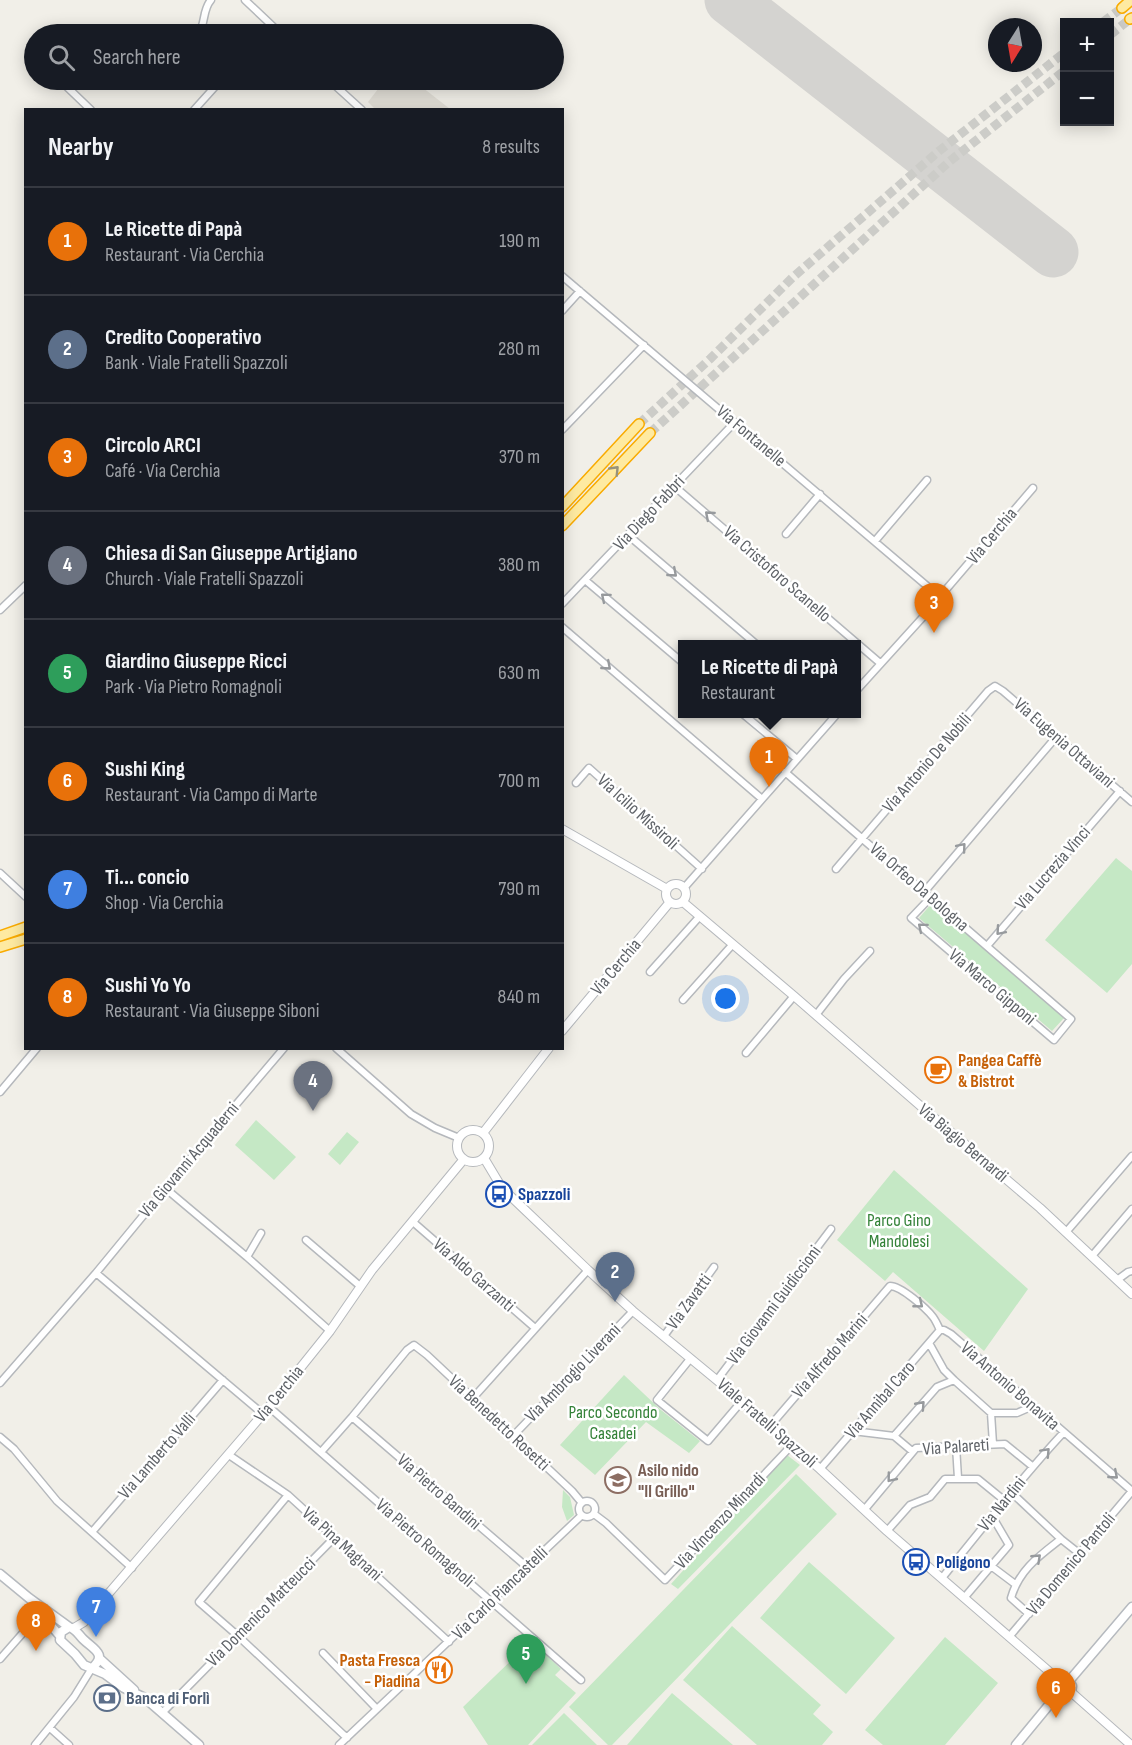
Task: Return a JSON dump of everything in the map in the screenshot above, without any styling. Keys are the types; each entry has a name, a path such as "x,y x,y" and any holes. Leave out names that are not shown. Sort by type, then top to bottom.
{"highway":[{"path":"1122,8 1131,0"},
{"path":"564,505 639,424"},
{"path":"564,524 650,433"},
{"path":"564,501 579,488"},
{"path":"564,530 580,506"},
{"path":"0,936 24,928"},
{"path":"0,947 24,940"}],"main road":[{"path":"0,1574 28,1598 71,1628 99,1654 98,1663 88,1667"},
{"path":"28,1598 60,1636 62,1642 88,1667 105,1674 124,1688 145,1698 199,1745"},
{"path":"1069,1681 1132,1607"},
{"path":"60,1636 64,1629 71,1628"},
{"path":"99,1659 136,1693"},
{"path":"1059,1680 1069,1681 1072,1686 1071,1692 1064,1696 1058,1694 1055,1687 1059,1680"},
{"path":"1016,1745 1058,1694"}],"street":[{"path":"203,24 205,9 211,0"},
{"path":"245,0 270,24"},
{"path":"69,90 89,108"},
{"path":"196,108 212,90"},
{"path":"340,90 361,108"},
{"name":"Via Fontanelle","path":"564,278 875,541 927,586 934,593 935,598"},
{"path":"564,308 580,291"},
{"path":"564,428 644,345"},
{"name":"Via Diego Fabbri","path":"564,602 735,422"},
{"path":"875,541 927,480"},
{"name":"Via Cristoforo Scanello","path":"674,486 853,640"},
{"name":"Via Cerchia","path":"861,685 933,606 935,598 943,593 1033,488"},
{"path":"786,534 820,494"},
{"path":"628,535 750,640"},
{"path":"585,580 678,659"},
{"path":"0,610 24,587"},
{"path":"564,629 762,799"},
{"name":"Via Cristoforo Scanello","path":"861,647 880,663"},
{"name":"Via Eugenia Ottaviani","path":"995,686 1057,736 1132,802"},
{"name":"Via Antonio De Nobili","path":"836,869 988,691 995,686"},
{"path":"748,718 797,759"},
{"path":"684,888 833,718"},
{"path":"925,891 1057,736"},
{"name":"Via Icilio Missiroli","path":"576,783 589,768 702,869"},
{"name":"Via Orfeo Da Bologna","path":"785,772 1051,1002"},
{"name":"Via Lucrezia Vinci","path":"987,946 1120,790"},
{"path":"564,830 667,889"},
{"path":"0,873 24,895"},
{"path":"667,889 675,884 684,888"},
{"path":"667,889 666,898 675,904 683,902 686,897 684,888"},
{"name":"Via Marco Gipponi","path":"931,897 911,918 1054,1040 1071,1019 1051,1002"},
{"name":"Via Cerchia","path":"564,1029 670,902"},
{"name":"Via Biagio Bernardi","path":"683,902 1067,1231 1132,1294"},
{"path":"650,972 700,916"},
{"path":"683,1000 733,944"},
{"path":"816,1015 870,951"},
{"path":"746,1053 794,996"},
{"path":"0,1092 35,1050"},
{"name":"Via Giovanni Acquaderni","path":"0,1383 96,1273 282,1050"},
{"path":"338,1050 411,1114 459,1138"},
{"path":"483,1133 547,1050"},
{"path":"469,1130 483,1133 489,1141 487,1154 475,1162 464,1159 457,1148 459,1138 469,1130"},
{"path":"1067,1231 1132,1156"},
{"name":"Viale Fratelli Spazzoli","path":"484,1158 502,1188 633,1311 742,1401 1059,1680"},
{"name":"Via Cerchia","path":"71,1628 84,1622 266,1411 330,1331 360,1286 464,1159"},
{"path":"165,1188 330,1331"},
{"path":"1092,1256 1132,1209"},
{"name":"Via Aldo Garzanti","path":"413,1222 536,1328"},
{"name":"Via Giovanni Guidiccioni","path":"717,1380 831,1229"},
{"path":"247,1257 261,1233"},
{"path":"306,1240 360,1286"},
{"name":"Via Zavatti","path":"664,1336 714,1267"},
{"path":"473,1398 588,1270"},
{"path":"1117,1280 1132,1271"},
{"name":"Via Pietro Romagnoli","path":"96,1273 223,1380 321,1452 581,1680"},
{"name":"Via Antonio Bonavita","path":"890,1286 899,1288 926,1309 940,1330 951,1334 1132,1491"},
{"name":"Via Alfredo Marini","path":"770,1426 890,1286"},
{"name":"Via Ambrogio Liverani","path":"513,1436 633,1311"},
{"name":"Via Annibal Caro","path":"820,1469 940,1330"},
{"path":"929,1343 944,1370 991,1413 1017,1413 1033,1406"},
{"name":"Via Benedetto Rosetti","path":"352,1417 407,1350 414,1345 421,1349 572,1491 582,1503"},
{"path":"690,1359 657,1400 708,1441 742,1401"},
{"name":"Via Lamberto Valli","path":"92,1532 223,1380"},
{"path":"894,1436 937,1387 954,1380"},
{"path":"991,1413 993,1444"},
{"path":"321,1452 352,1417"},
{"name":"Via Pietro Bandini","path":"352,1417 527,1567"},
{"path":"853,1431 894,1436 912,1451"},
{"name":"Via Nardini","path":"942,1578 1032,1466 1064,1432"},
{"path":"0,1437 14,1449 57,1501 132,1568"},
{"name":"Via Palareti","path":"865,1509 916,1448 1005,1444 1032,1466"},
{"name":"Via Vincenzo Minardi","path":"594,1514 665,1580 792,1445"},
{"path":"956,1446 958,1478"},
{"name":"Via Pina Magnani","path":"229,1455 288,1495 448,1642"},
{"path":"887,1531 910,1505 930,1497 945,1479 978,1479 1005,1501"},
{"name":"Via Domenico Pantoli","path":"1009,1637 1132,1491"},
{"path":"1012,1493 1080,1554"},
{"path":"288,1495 200,1602 347,1738"},
{"path":"592,1502 595,1506 594,1514 587,1518 582,1515 579,1508 582,1503 592,1502"},
{"name":"Via Carlo Piancastelli","path":"339,1745 582,1515"},
{"path":"964,1598 1009,1545 992,1516"},
{"name":"Via Domenico Matteucci","path":"162,1713 335,1537"},
{"path":"1029,1614 1011,1598 1015,1584 1036,1558 1061,1539"},
{"path":"991,1566 1015,1584"},
{"path":"0,1659 36,1618 42,1615"},
{"path":"82,1638 84,1622"},
{"path":"323,1653 377,1709"},
{"path":"35,1745 81,1686 88,1667"},
{"path":"1071,1692 1131,1745"},
{"path":"50,1728 69,1745"}],"shaded area":[{"path":"377,90 426,90 449,108 374,108 368,102"}],"green space":[{"path":"1116,858 1132,871 1132,964 1107,993 1045,940"},
{"path":"932,903 1064,1018 1052,1031 919,918"},
{"path":"256,1120 296,1157 274,1180 235,1145"},
{"path":"347,1132 359,1142 340,1165 328,1154"},
{"name":"Parco Gino Mandolesi","path":"894,1170 1028,1289 984,1351 893,1272 885,1281 837,1240"},
{"name":"Parco Secondo Casadei","path":"624,1375 661,1410 700,1441 689,1453 646,1422 595,1475 560,1445"},
{"path":"787,1455 800,1465 678,1589 671,1584"},
{"path":"796,1474 837,1514 612,1745 608,1745 569,1707"},
{"path":"563,1490 570,1497 574,1515 567,1521 562,1507"},
{"path":"809,1562 895,1638 846,1694 760,1618"},
{"path":"732,1626 821,1705 813,1714 833,1732 822,1745 757,1745 683,1680"},
{"path":"945,1637 998,1683 945,1745 883,1745 865,1730"},
{"path":"531,1641 561,1669 555,1675 576,1693 528,1745 488,1745 463,1707"},
{"path":"672,1693 733,1745 627,1745"},
{"path":"564,1713 597,1745 532,1745"}],"runway":[{"path":"730,0 1053,252"}],"tunnel":[{"path":"1108,18 1122,8"},
{"path":"1114,32 1130,19"},
{"path":"639,424 710,359 792,278 939,151 1060,56"},
{"path":"650,433 950,161 1063,72"}],"place":[{"name":"Circolo ARCI","path":"934,633"},
{"name":"Le Ricette di Papà","path":"769,787"},
{"name":"Pangea Caffè & Bistrot","path":"938,1070"},
{"name":"Chiesa di San Giuseppe Artigiano","path":"313,1111"},
{"name":"Spazzoli","path":"499,1194"},
{"name":"Credito Cooperativo","path":"615,1302"},
{"name":"Asilo nido \"Il Grillo\"","path":"618,1480"},
{"name":"Poligono","path":"916,1562"},
{"name":"Ti... concio","path":"96,1637"},
{"name":"Sushi Yo Yo","path":"36,1651"},
{"name":"Pasta Fresca - Piadina","path":"439,1670"},
{"name":"Giardino Giuseppe Ricci","path":"526,1684"},
{"name":"Banca di Forlì","path":"107,1698"},
{"name":"Sushi King","path":"1056,1718"}]}
